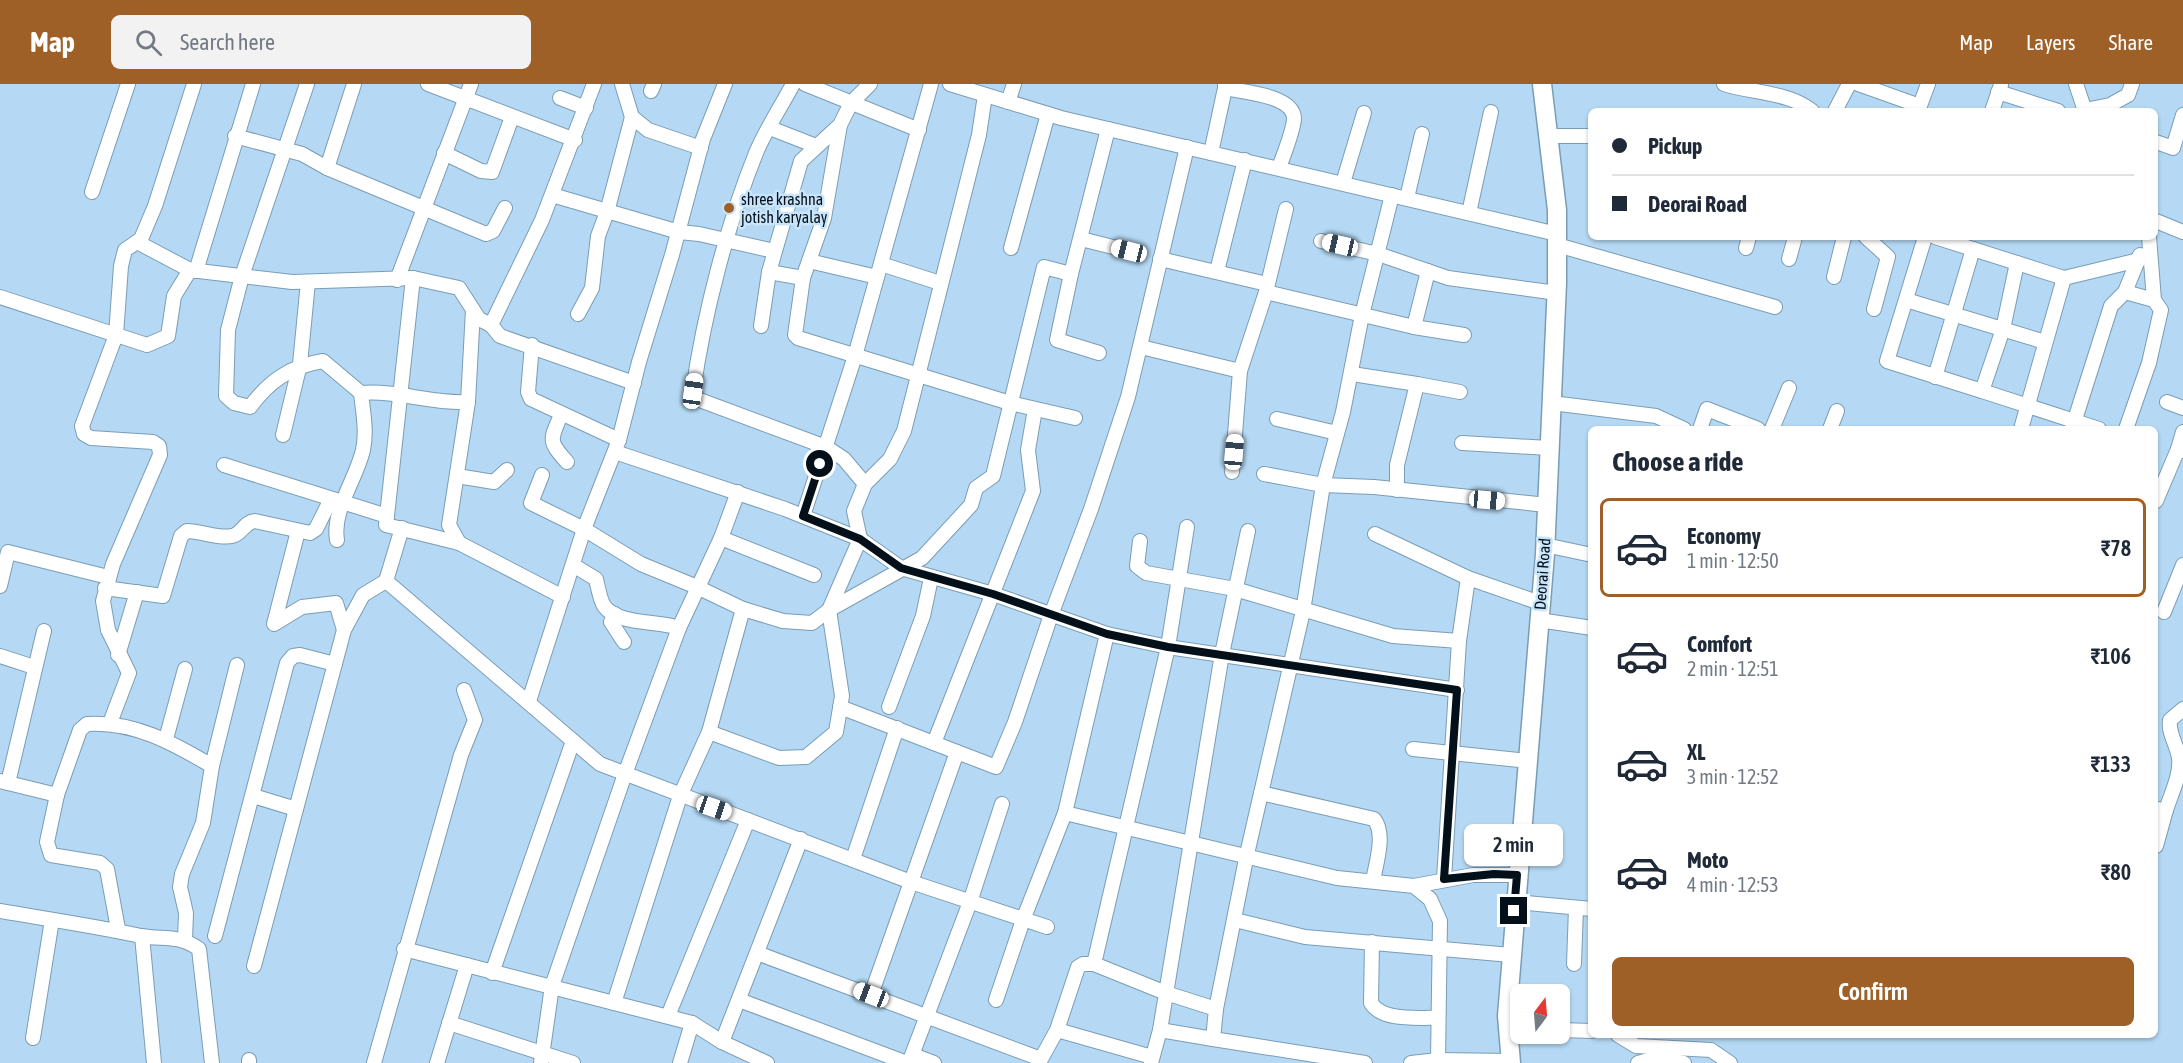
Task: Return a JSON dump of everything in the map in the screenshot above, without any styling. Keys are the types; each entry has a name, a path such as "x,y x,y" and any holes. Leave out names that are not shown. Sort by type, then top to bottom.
{"street":[{"path":"92,192 128,84"},
{"path":"110,723 129,674 118,655 104,618 106,582 160,455 159,447 153,442 92,438 84,434 82,426 116,335 121,266 125,250 141,239 155,206 194,84"},
{"path":"0,297 147,345 168,336 174,296 193,270 253,84"},
{"path":"307,84 242,276 228,330 226,396 234,403 250,407 263,389 300,364 323,361 361,393 400,394 442,404 468,402"},
{"path":"327,168 354,84"},
{"path":"428,84 575,140"},
{"path":"397,280 471,84"},
{"path":"491,325 552,195 575,140 594,84"},
{"path":"578,314 592,288 598,236 607,212 632,117 622,84"},
{"path":"529,701 584,530 617,446 701,148 725,84"},
{"path":"793,84 757,151 728,240 703,331 693,391 697,399 826,447 844,459 865,484"},
{"path":"805,84 919,130"},
{"path":"870,84 851,103 840,125 824,218 803,278 795,335 804,340 1010,403 1075,418"},
{"path":"803,516 855,356 931,84"},
{"path":"1008,102 1014,84"},
{"name":"Deorai Road","path":"1513,984 1511,955 1545,545 1557,293 1557,210 1542,84"},
{"path":"1724,84 1785,98 1802,103 1808,108"},
{"path":"1785,98 1790,84"},
{"path":"1837,108 1849,84"},
{"path":"1858,84 1917,108"},
{"path":"1919,108 1928,84"},
{"path":"2076,84 2084,108"},
{"path":"2095,108 2109,105 2128,95 2132,84"},
{"path":"954,85 1048,114 1108,129 1469,213 1775,307"},
{"path":"1211,153 1225,86 1280,100 1290,107 1294,118 1279,168"},
{"path":"1993,108 2000,88 2050,108"},
{"path":"709,732 778,758 806,757 836,732 842,696 829,610 860,539 854,512 865,484 890,459 904,431 979,135 985,95"},
{"path":"560,98 586,108"},
{"path":"1469,213 1491,112"},
{"path":"1344,183 1364,113"},
{"path":"1011,248 1048,114"},
{"path":"2158,143 2173,148 2183,115"},
{"path":"444,153 481,171 492,172 512,117"},
{"path":"632,117 648,130 701,148"},
{"path":"761,326 774,251 801,161 840,125"},
{"path":"770,128 816,146"},
{"path":"1099,353 1057,340 1071,273 1108,129"},
{"path":"1407,198 1422,134"},
{"path":"235,136 302,154 327,168 486,234 493,231 505,208"},
{"path":"1548,136 1588,136"},
{"path":"840,707 996,767 1015,722 1051,615 1091,509 1141,347 1187,147"},
{"path":"1217,271 1245,160"},
{"path":"552,195 679,232 774,251"},
{"path":"1213,1039 1216,1009 1247,854 1303,611 1323,485 1352,374 1362,315 1392,195"},
{"path":"1232,472 1240,371 1267,288 1286,209"},
{"path":"2158,222 2183,232"},
{"path":"1081,239 1129,251"},
{"path":"1788,259 1794,240"},
{"path":"1834,276 1843,240"},
{"path":"1869,240 1888,257 1874,309"},
{"path":"1924,240 1887,361 2028,406 2074,425 2111,306 2125,292 2146,240"},
{"path":"1944,240 2064,278 2139,260"},
{"path":"2127,426 2149,363 2161,310 2154,300 2147,240"},
{"path":"1322,241 1378,254 1448,278 1557,293"},
{"path":"137,242 193,270 308,282 412,278 459,288 479,319 491,325 500,336 532,345 634,383"},
{"path":"1935,377 1973,249"},
{"path":"1160,259 1217,271 1362,315 1464,335"},
{"path":"809,261 940,283"},
{"path":"1982,391 2003,329 2017,263"},
{"path":"542,475 531,503 584,530 641,564 698,587 743,609 783,621 812,623 829,610 922,558 970,505 976,488 993,476 1044,267 1071,273"},
{"path":"1414,327 1428,271"},
{"path":"769,272 803,278"},
{"path":"412,278 386,525 459,543 563,597"},
{"path":"2022,426 2064,278"},
{"path":"283,435 300,364 308,282"},
{"path":"2125,292 2154,300"},
{"path":"1906,300 2045,342"},
{"path":"459,543 449,525 468,402 473,310"},
{"path":"532,345 528,392 531,399 617,446 860,539 901,568 993,594 1107,634 1168,647 1457,690"},
{"path":"1141,347 1240,371"},
{"path":"1352,374 1460,392"},
{"path":"1397,490 1397,465 1417,384"},
{"path":"1773,426 1789,388"},
{"path":"337,540 337,521 363,450 365,429 361,393"},
{"path":"2167,402 2183,408"},
{"path":"1552,403 1656,416 1678,426"},
{"path":"934,743 1033,491 1028,450 1035,409"},
{"path":"1701,426 1707,409 1750,426"},
{"path":"1831,426 1837,411"},
{"path":"561,415 551,439 552,446 567,462"},
{"path":"1276,419 1337,433"},
{"path":"2158,497 2180,450 2183,432"},
{"path":"1462,443 1550,448"},
{"path":"224,465 387,516"},
{"path":"457,476 494,482 507,470"},
{"path":"1263,474 1323,485 1547,505"},
{"path":"542,1058 552,986 625,774 679,628 722,538 738,492"},
{"path":"0,586 4,551 137,592 163,596 182,536 188,531 228,537 236,536 249,522 255,521 310,533 316,529 331,499"},
{"path":"1094,964 1168,647 1187,527"},
{"path":"254,966 344,630 363,595 386,581 402,528"},
{"path":"298,531 274,624 302,607 336,603 344,630"},
{"path":"1057,1030 1152,1060 1160,1030 1222,654 1248,531"},
{"path":"1375,534 1540,611 1588,627"},
{"path":"722,538 814,575"},
{"path":"1140,540 1137,559 1140,570 1235,589 1393,636 1459,641"},
{"path":"1545,545 1588,554"},
{"path":"573,565 596,579 604,606 615,614 644,624 668,624 679,628"},
{"path":"2164,612 2183,566"},
{"path":"889,707 923,616 931,578"},
{"path":"1444,879 1459,641 1468,578"},
{"path":"386,581 600,764 911,882 1047,927"},
{"path":"118,655 137,592"},
{"path":"614,1003 680,796 709,732 743,609"},
{"path":"615,614 611,622 624,642"},
{"path":"44,631 4,782 57,795"},
{"path":"996,1000 1023,920 1065,813 1107,634"},
{"path":"215,936 287,663 293,656 300,655 335,664"},
{"path":"0,656 34,666"},
{"path":"185,939 186,913 180,887 182,874 203,823 213,766 237,665"},
{"path":"166,739 186,669"},
{"path":"374,1063 404,949 461,755 475,720 464,690"},
{"path":"2158,832 2161,810 2180,767 2179,754 2169,730 2170,720 2183,709"},
{"path":"118,929 107,869 100,862 51,855 48,849 57,795 80,730 87,724 110,723 166,739 213,766"},
{"path":"853,859 897,728"},
{"path":"492,973 573,741"},
{"path":"1413,749 1528,761"},
{"path":"871,995 957,752"},
{"path":"1261,794 1374,819 1380,826 1380,834 1373,881"},
{"path":"253,796 296,809"},
{"path":"910,1060 970,902 1002,804"},
{"path":"1065,813 1247,854 1337,878 1414,885 1444,879 1494,874 1517,875"},
{"path":"668,1016 748,820"},
{"path":"722,1042 801,839"},
{"path":"1414,885 1430,899 1440,921 1438,1060"},
{"path":"1515,902 1588,909"},
{"path":"1574,964 1576,908"},
{"path":"0,911 118,929 142,936 185,939 198,949 212,1063"},
{"path":"33,1038 52,920"},
{"path":"1235,920 1305,937 1511,955"},
{"path":"142,936 154,1063"},
{"path":"1372,942 1371,1003 1375,1010 1386,1015 1438,1018"},
{"path":"404,949 692,1023 722,1042 768,1063"},
{"path":"758,952 1041,1061 1057,1030 1078,968 1083,964 1094,964 1166,993 1216,1009"},
{"path":"436,1063 467,965"},
{"path":"739,1000 910,1060 934,1063"},
{"path":"449,1023 542,1058 573,1063"},
{"path":"680,1063 692,1023"},
{"path":"1160,1030 1365,1063"},
{"path":"1570,1030 1588,1031"},
{"path":"1622,1038 1636,1046 1711,1050 1730,1063"},
{"name":"Deorai Road","path":"1511,1062 1513,1044"},
{"path":"1638,1063 1659,1057 1684,1063"},
{"path":"1411,1063 1438,1060 1511,1062"}],"place":[{"name":"shree krashna jotish karyalay","path":"729,208"}],"route":[{"path":"820,464 803,516 860,539 901,568 993,594 1107,634 1168,647 1457,690 1444,879 1473,875 1517,875 1514,911"}]}
